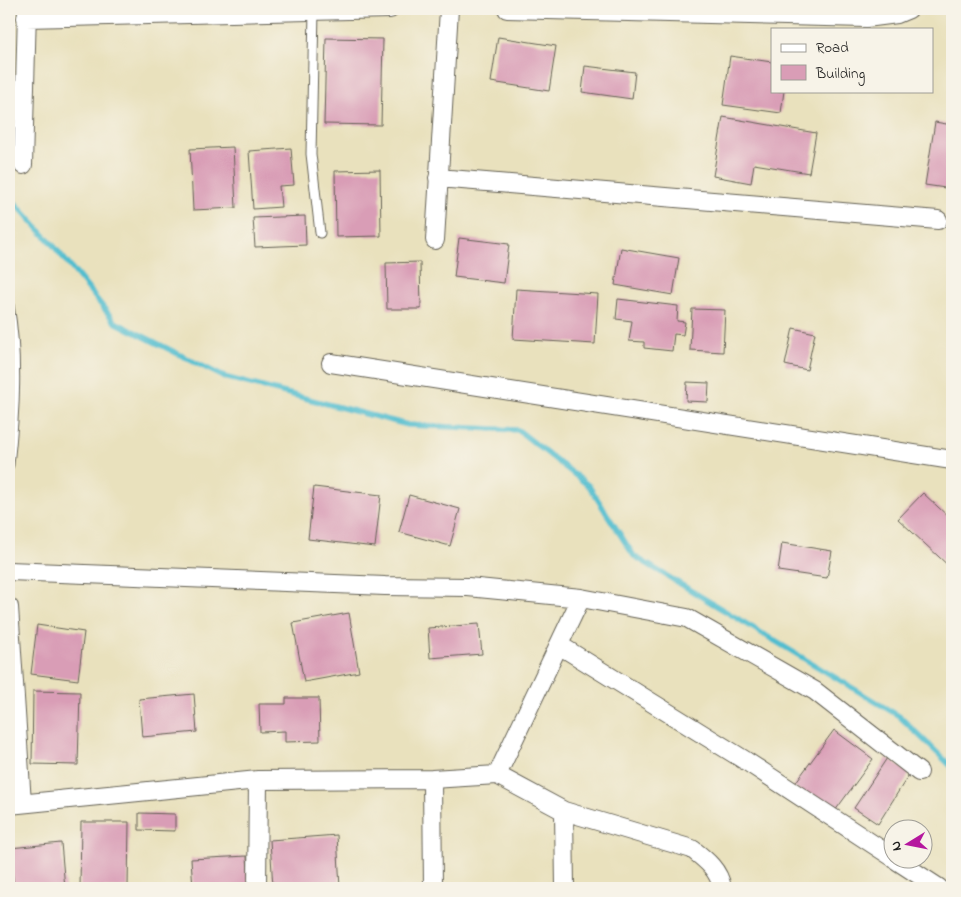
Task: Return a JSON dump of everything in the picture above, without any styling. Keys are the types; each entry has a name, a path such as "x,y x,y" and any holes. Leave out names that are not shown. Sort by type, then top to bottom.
{"street":[{"path":"23,165 27,14 390,9"},
{"path":"435,240 449,9"},
{"path":"507,9 866,18 897,14 909,9"},
{"path":"438,178 938,220"},
{"path":"331,363 952,460"},
{"path":"9,571 385,586 468,587 581,598 687,618 815,690 919,772"},
{"path":"497,775 581,598"},
{"path":"9,608 15,804 258,780 432,779 497,775 564,811 692,849 708,861 720,878 722,888"},
{"path":"559,645 746,761 884,852"},
{"path":"432,779 433,888"},
{"path":"257,888 258,780"},
{"path":"564,811 565,888"},
{"path":"912,870 939,888"}],"lane":[{"path":"314,11 311,154 320,233"},
{"path":"9,305 15,357 15,409 9,465"}],"building":[{"path":"498,37 556,46 549,91 491,82"},
{"path":"326,38 383,39 381,125 324,124"},
{"path":"730,56 771,62 771,92 784,92 781,113 723,105"},
{"path":"585,66 635,72 632,99 582,92"},
{"path":"723,117 816,133 809,173 754,164 751,183 713,176"},
{"path":"935,122 952,125 952,189 925,185"},
{"path":"233,147 236,208 193,210 190,149"},
{"path":"291,148 294,185 279,186 281,207 253,209 249,151"},
{"path":"380,170 381,236 336,237 335,171"},
{"path":"305,216 306,245 255,247 253,218"},
{"path":"459,238 509,244 504,283 454,277"},
{"path":"621,248 679,258 673,295 615,285"},
{"path":"420,262 421,309 387,309 386,263"},
{"path":"516,289 598,294 595,344 513,339"},
{"path":"618,299 678,306 677,321 685,322 683,335 674,334 672,351 644,348 644,342 629,341 632,321 616,319"},
{"path":"692,309 725,310 723,352 690,350"},
{"path":"793,328 815,333 807,370 785,365"},
{"path":"687,382 709,383 708,402 686,401"},
{"path":"314,487 381,495 375,547 308,539"},
{"path":"923,493 952,520 952,569 898,519"},
{"path":"409,495 460,509 450,546 399,532"},
{"path":"782,543 832,551 827,578 778,571"},
{"path":"349,613 359,672 304,682 293,623"},
{"path":"479,624 482,654 430,658 428,628"},
{"path":"37,625 84,632 78,680 31,674"},
{"path":"33,691 80,692 78,765 32,764"},
{"path":"194,694 197,732 142,737 139,699"},
{"path":"286,698 319,698 320,741 285,742 285,731 260,732 259,704 286,704"},
{"path":"834,730 873,759 832,815 793,786"},
{"path":"887,758 910,773 878,824 854,808"},
{"path":"139,813 175,814 175,831 139,830"},
{"path":"81,822 129,822 128,888 80,888"},
{"path":"337,835 340,888 273,888 270,840"},
{"path":"61,843 65,888 14,888 10,848"},
{"path":"247,856 249,888 193,888 191,859"}],"waterway":[{"path":"9,196 53,245 115,322 224,377 408,425 518,430 589,486 634,556 899,716 952,767"}]}
